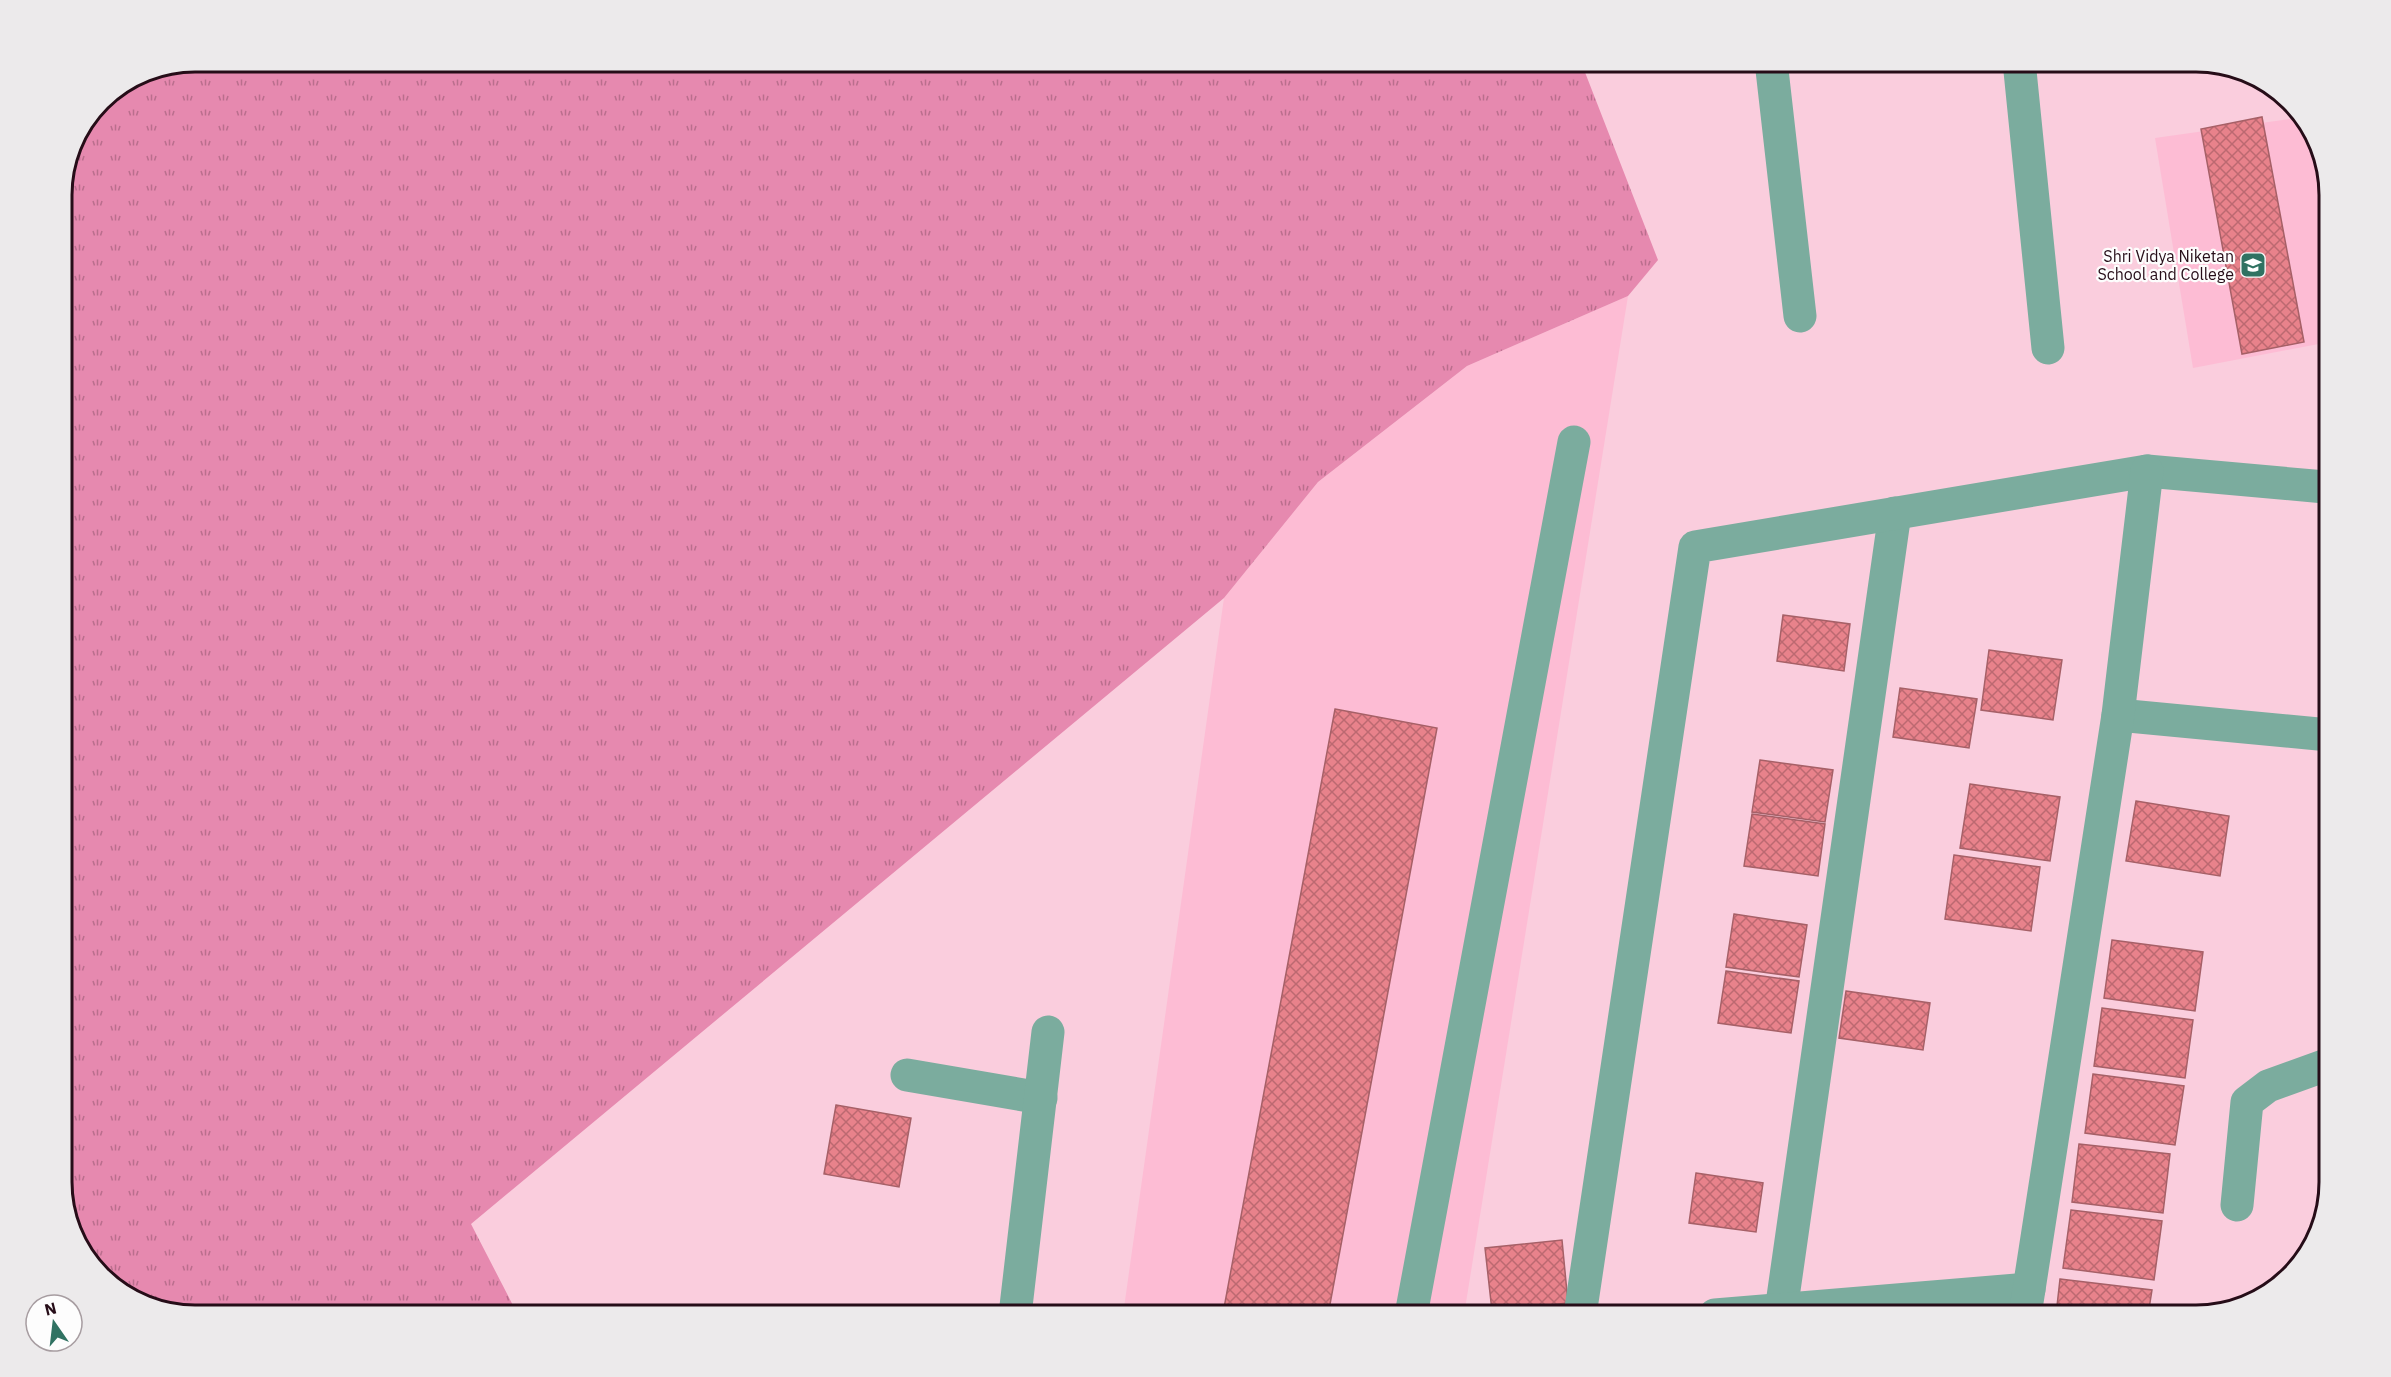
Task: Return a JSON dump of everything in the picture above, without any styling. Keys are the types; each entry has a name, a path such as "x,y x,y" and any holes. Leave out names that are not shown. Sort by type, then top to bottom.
{"street":[{"path":"1772,72 1800,316"},
{"path":"2020,72 2048,348"},
{"path":"1413,1305 1574,442"},
{"path":"1945,1305 2027,1302 2118,716 2146,471"},
{"path":"1582,1305 1695,547 2146,471 2319,486"},
{"path":"1782,1305 1895,513"},
{"path":"2118,716 2319,734"},
{"path":"1016,1305 1048,1032"},
{"path":"2237,1205 2247,1102 2268,1086 2319,1068"},
{"path":"907,1074 1041,1098"}],"shaded area":[{"name":"Shri Vidya Niketan School and College","path":"2292,119 2306,141 2317,171 2319,187 2319,344 2193,368 2155,138"},
{"path":"1628,296 1466,1305 1124,1305 1224,598 1318,482 1467,366"}],"green space":[{"path":"195,72 1585,72 1658,260 1628,296 1467,366 1318,482 1224,598 471,1224 513,1305 195,1305 163,1301 148,1296 120,1280 108,1269 97,1257 81,1229 76,1214 72,1190 72,187 81,148 97,120 108,108 127,93 148,81 171,74"}],"building":[{"path":"2262,117 2304,342 2242,354 2201,129"},
{"path":"1783,615 1850,624 1844,671 1777,661"},
{"path":"1989,650 2062,660 2053,720 1981,710"},
{"path":"1900,688 1977,699 1969,748 1893,737"},
{"path":"1335,709 1437,728 1330,1305 1225,1305"},
{"path":"1760,760 1833,770 1825,822 1752,812"},
{"path":"1970,784 2060,797 2050,861 1960,848"},
{"path":"2136,801 2229,816 2220,876 2126,861"},
{"path":"1752,814 1825,824 1818,876 1744,866"},
{"path":"1954,855 2040,867 2031,931 1945,919"},
{"path":"1734,914 1807,925 1799,977 1726,967"},
{"path":"2112,940 2203,952 2195,1011 2104,998"},
{"path":"1726,971 1799,981 1791,1033 1718,1023"},
{"path":"1846,991 1930,1003 1923,1050 1839,1038"},
{"path":"2102,1008 2193,1020 2185,1078 2094,1066"},
{"path":"2093,1074 2184,1086 2175,1145 2085,1133"},
{"path":"836,1105 911,1118 899,1187 824,1174"},
{"path":"2079,1144 2170,1154 2163,1213 2072,1202"},
{"path":"1696,1173 1763,1183 1756,1232 1689,1223"},
{"path":"2071,1210 2162,1221 2154,1280 2063,1268"},
{"path":"1562,1240 1568,1303 1491,1305 1485,1248"},
{"path":"2060,1279 2152,1290 2150,1305 2057,1305"}],"place":[{"name":"Shri Vidya Niketan School and College","path":"2253,265"}]}
